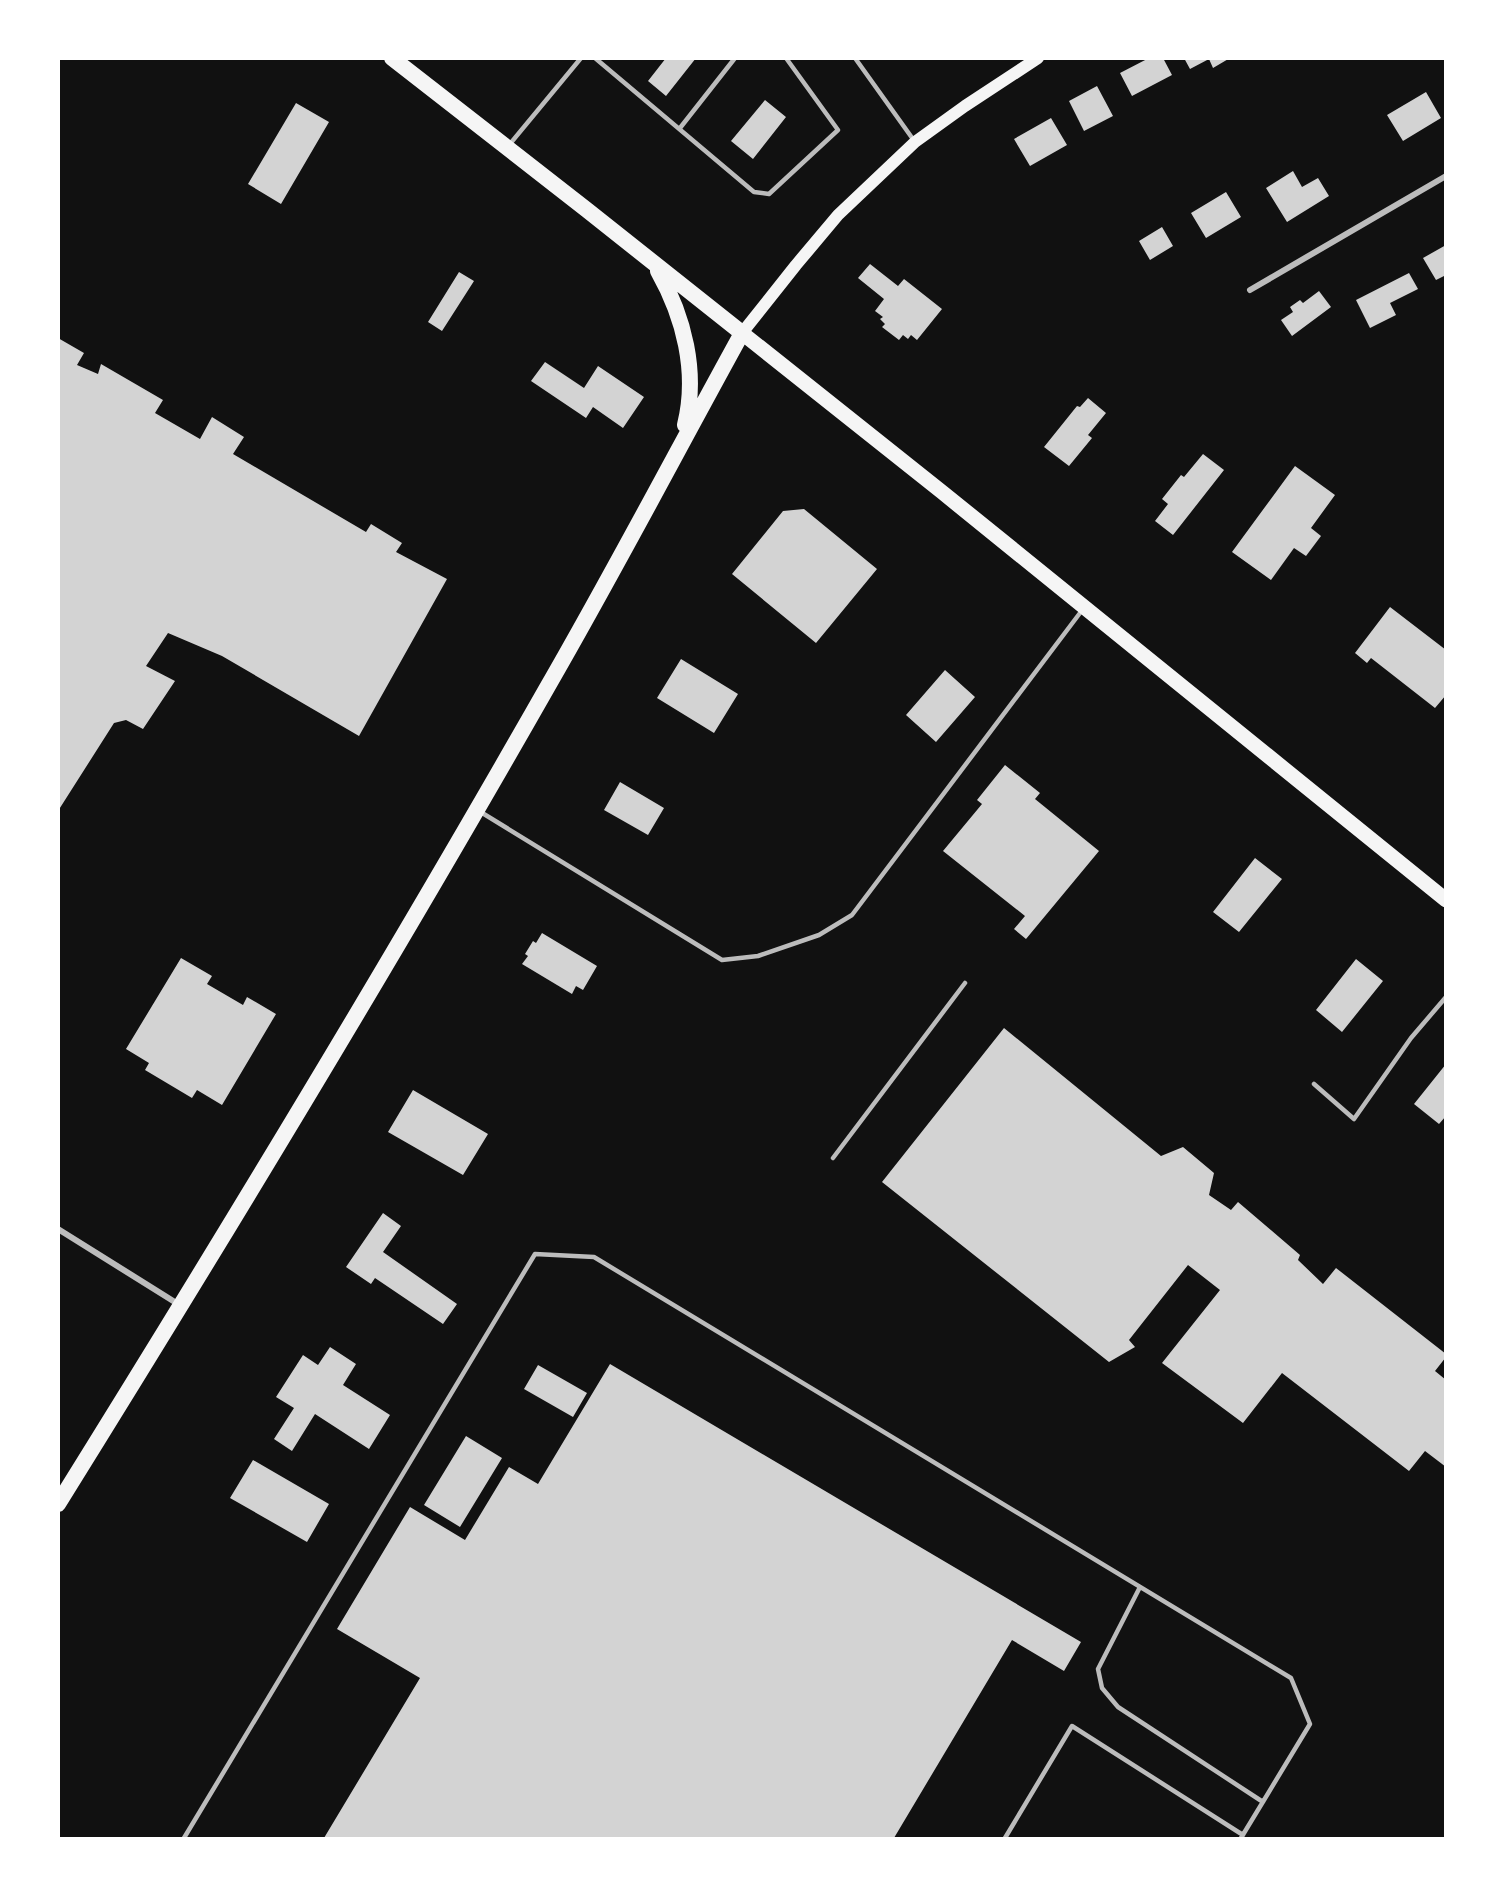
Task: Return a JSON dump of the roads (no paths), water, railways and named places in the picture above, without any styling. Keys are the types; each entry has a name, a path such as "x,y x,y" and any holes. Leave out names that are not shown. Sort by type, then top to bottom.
{"highway":[{"path":"58,1504 182,1306 477,809 550,682 742,333 392,58"},
{"path":"653,262 668,289 687,347 691,383 689,408 680,446"}],"main road":[{"path":"1038,58 915,142 838,215 795,265 742,333 1446,900"}],"street":[{"path":"1250,290 1446,176"},
{"path":"58,1229 182,1306"}],"lane":[{"path":"595,58 754,192 770,194 838,130 786,58"},
{"path":"680,128 735,58"},
{"path":"855,58 915,142"},
{"path":"507,147 580,59"},
{"path":"477,809 722,960 758,956 819,935 852,915 1085,607"},
{"path":"833,1158 965,983"},
{"path":"1314,1084 1354,1119 1411,1038 1446,997"},
{"path":"184,1839 535,1254 594,1257 1291,1678 1310,1724 1242,1837 1072,1726 1005,1839"},
{"path":"1140,1587 1098,1669 1102,1688 1118,1707 1263,1802"}]}
